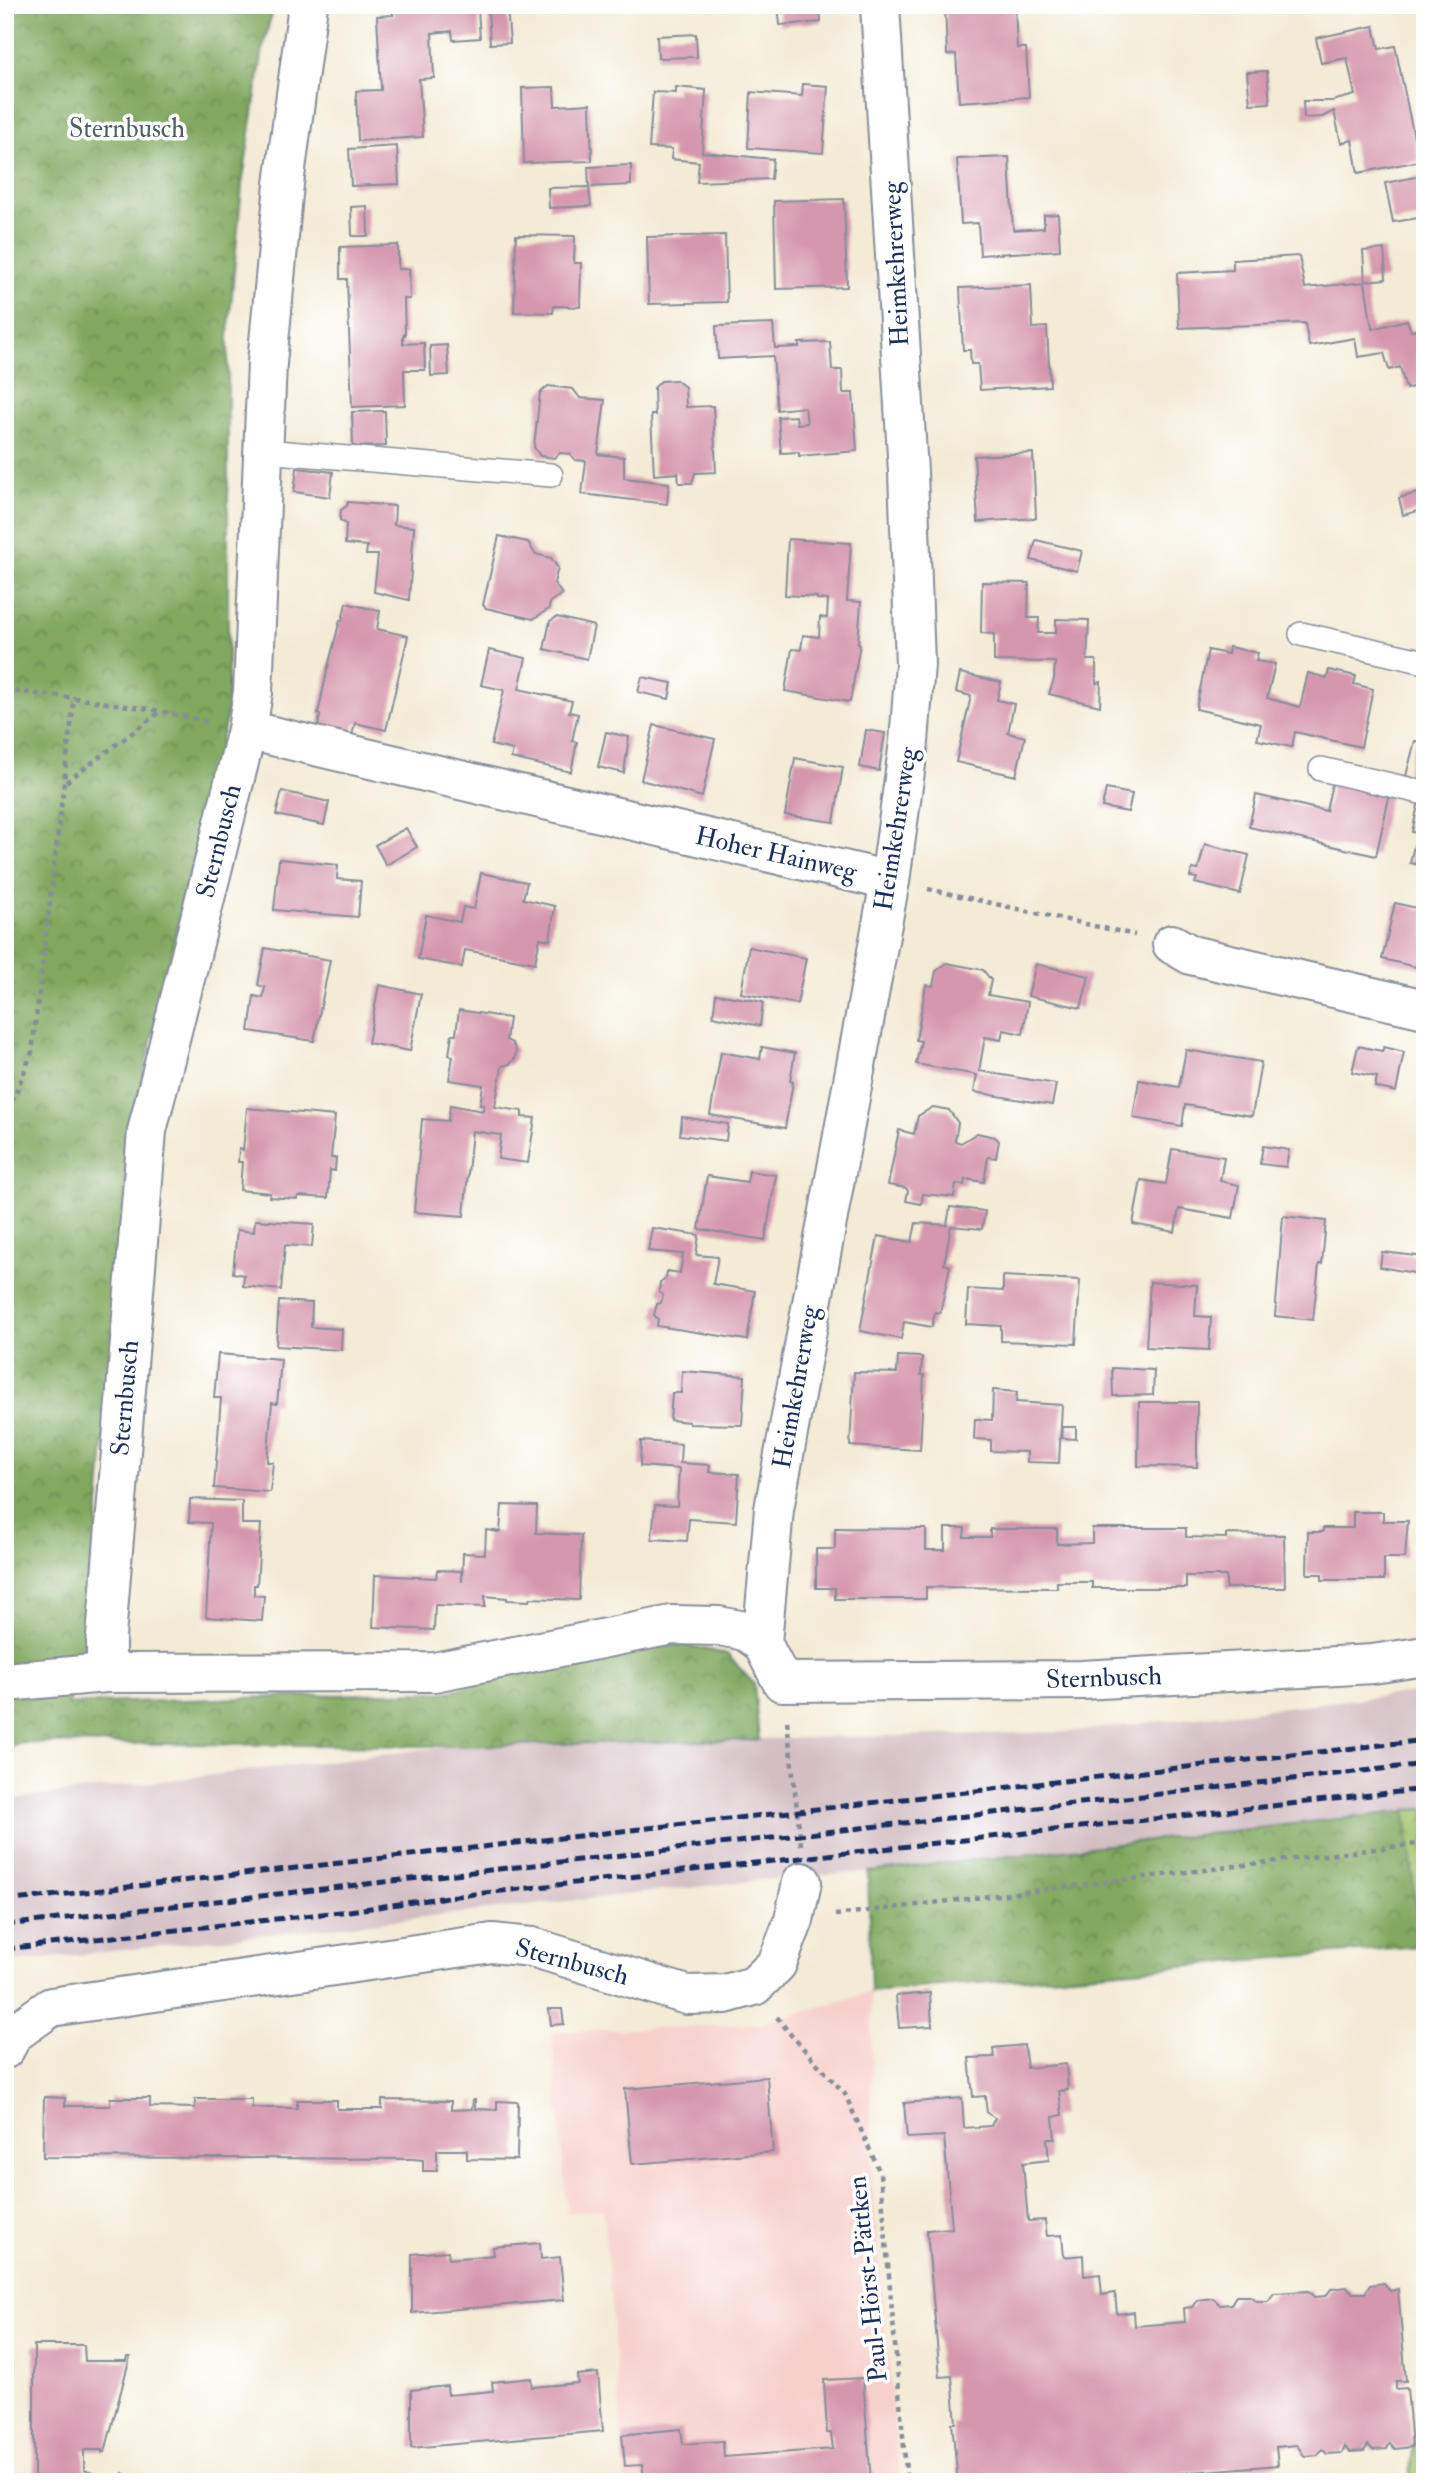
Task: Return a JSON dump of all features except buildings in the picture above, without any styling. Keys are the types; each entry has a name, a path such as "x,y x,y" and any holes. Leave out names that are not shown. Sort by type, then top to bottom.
{"street":[{"name":"Sternbusch","path":"106,1673 106,1637 147,1131 247,730 253,692 267,363 284,184 309,5"},
{"name":"Heimkehrerweg","path":"762,1643 776,1496 890,881 909,742 915,664 908,472 880,5"},
{"name":"Hoher Hainweg","path":"247,730 890,881"},
{"path":"1172,944 1191,956 1425,1009"},
{"path":"5,1682 106,1673 434,1672 672,1625 719,1626 745,1631 762,1643 782,1682"},
{"name":"Sternbusch","path":"782,1682 1082,1680 1373,1664 1425,1656"},
{"path":"754,1986 777,1964 794,1920 802,1882"},
{"name":"Sternbusch","path":"5,2049 13,2034 51,2007 492,1943 532,1947 687,1995 725,1994 754,1986"}],"lane":[{"path":"264,451 551,475"},
{"path":"1301,634 1425,662"},
{"path":"1321,769 1425,793"}],"path":[{"path":"5,690 161,711 247,730"},
{"path":"5,1109 14,1098 32,1052 74,698"},
{"path":"65,782 161,711"},
{"name":"Hoher Hainweg","path":"890,881 1172,944"},
{"path":"782,1682 798,1810 802,1882"},
{"path":"794,1920 1425,1843"},
{"name":"Paul-Hörst-Pättken","path":"754,1986 791,2035 845,2094 880,2173 907,2482"}],"shaded area":[{"path":"1425,1691 1425,1809 868,1872 770,1879 5,1963 5,1800 452,1746 1068,1732"},
{"path":"871,1992 872,2183 900,2482 626,2482 603,2209 567,2213 552,2032 759,2024"}],"green space":[{"name":"Sternbusch","path":"5,5 274,5 263,48 242,185 228,337 228,710 130,1132 86,1662 68,1704 450,1691 596,1654 682,1644 727,1654 754,1684 759,1740 452,1746 20,1743 5,1751"},
{"path":"1425,1809 1425,2000 1418,1946 871,1992 868,1872"},
{"path":"1425,1809 1425,2000 1406,1810"},
{"path":"1425,2344 1425,2482 1410,2482 1410,2477"}],"railway":[{"path":"5,1901 1425,1740"},
{"path":"5,1925 1425,1764"},
{"path":"5,1949 1425,1789"}]}
